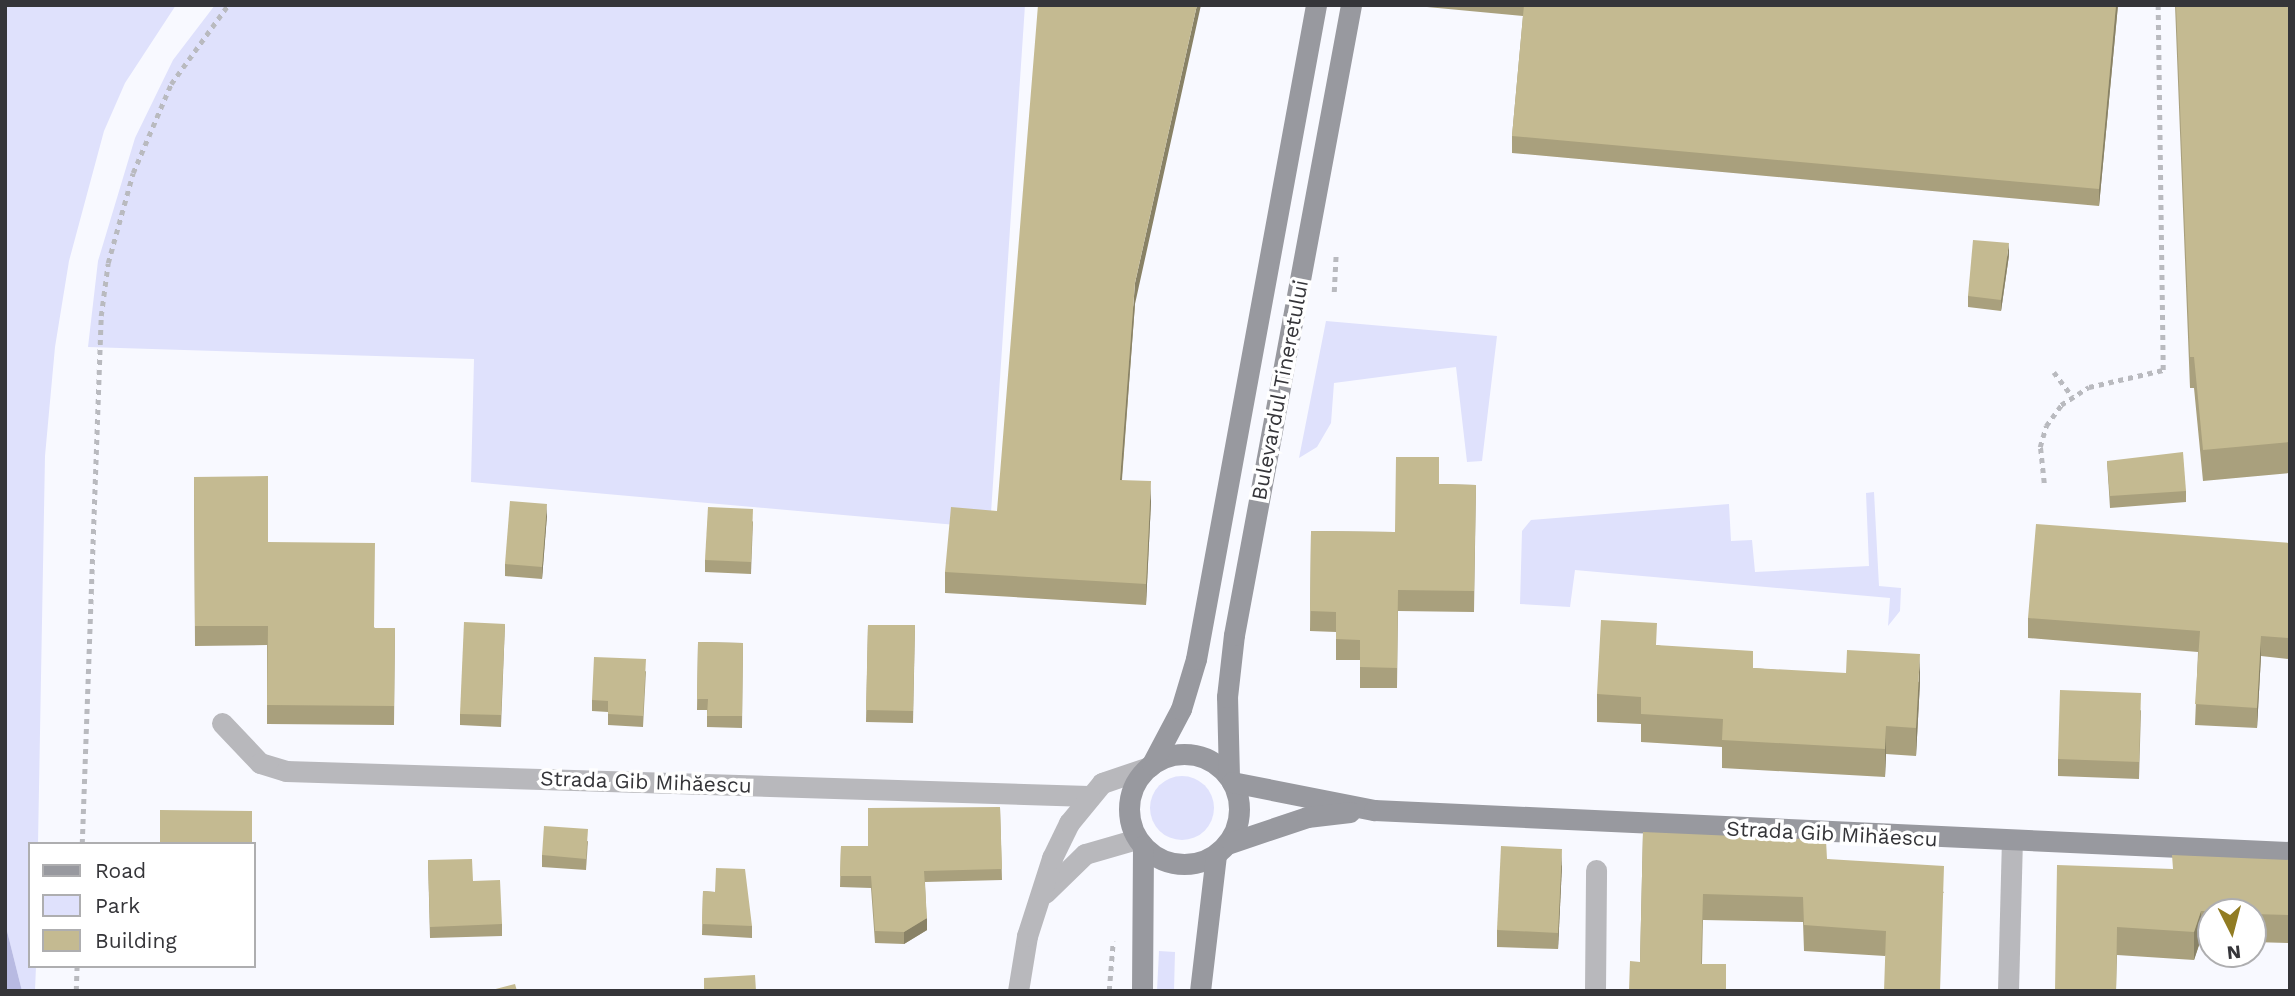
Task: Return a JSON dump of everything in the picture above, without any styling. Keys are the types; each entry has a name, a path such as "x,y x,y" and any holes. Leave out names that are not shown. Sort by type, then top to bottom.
{"main road":[{"name":"Bulevardul Tineretului","path":"1142,991 1140,843 1129,801 1181,709 1196,659 1316,5"},
{"name":"Bulevardul Tineretului","path":"1200,991 1221,849 1239,814 1231,780 1227,697 1234,635 1351,5"},
{"path":"1150,765 1165,757 1194,755 1219,767 1231,780"},
{"name":"Strada Gib Mihăescu","path":"1231,780 1374,810"},
{"name":"Strada Gib Mihăescu","path":"1221,849 1307,817 1374,810 2012,842 2290,852"},
{"path":"1140,843 1158,858 1178,864 1197,863 1221,849"}],"street":[{"name":"Strada Gib Mihăescu","path":"222,723 260,763 286,771 1088,796"},
{"path":"1018,991 1021,959 1052,858 1088,796 1116,775 1150,765"},
{"path":"2008,991 2012,842"},
{"path":"1035,914 1045,894 1070,864 1097,848 1140,843"},
{"path":"1595,991 1596,870"}],"path":[{"path":"82,842 101,316 108,263 133,173 171,84 229,5"},
{"path":"2044,483 2040,447 2046,426 2073,397 2089,387 2163,370 2158,5"},
{"path":"2054,372 2073,397"},
{"path":"1109,991 1110,946 1121,938"},
{"path":"76,991 77,968"}],"green space":[{"path":"5,5 176,5 125,83 104,131 69,261 55,347 45,456 38,842 28,842 28,968 36,968 35,991 22,991 5,923"},
{"path":"215,5 1025,5 990,528 471,482 474,359 88,347 98,261 135,138 173,60"},
{"path":"1326,321 1497,336 1482,461 1467,462 1456,367 1334,383 1331,423 1317,447 1299,458"},
{"path":"1874,492 1879,586 1901,588 1900,611 1888,626 1890,598 1575,570 1570,607 1520,604 1522,531 1531,520 1729,504 1731,541 1752,540 1755,572 1869,566 1866,493"},
{"path":"1182,776 1194,778 1205,785 1212,796 1212,820 1205,831 1194,838 1182,840 1170,838 1159,831 1152,820 1150,808 1152,796 1159,785 1170,778"},
{"path":"1159,951 1175,952 1174,991 1157,991"}],"shaded area":[{"path":"5,923 22,991 5,991"}],"building":[{"path":"1038,5 1197,5 1135,283 1120,480 1151,481 1146,584 945,572 951,507 997,511"},
{"path":"1524,5 2116,5 2099,189 1512,136"},
{"path":"2176,5 2290,5 2290,442 2203,450 2194,357 2190,357"},
{"path":"1973,240 2009,243 2001,300 1968,296"},
{"path":"2183,452 2186,491 2110,496 2107,461"},
{"path":"1396,457 1439,457 1439,484 1476,485 1474,591 1398,590 1397,668 1360,667 1360,640 1336,639 1336,612 1310,611 1311,531 1395,532"},
{"path":"268,476 268,542 375,543 374,628 395,628 394,706 267,705 268,626 195,626 194,477"},
{"path":"510,501 547,504 542,567 505,564"},
{"path":"708,507 753,509 751,562 705,560"},
{"path":"2036,524 2290,543 2289,638 2261,636 2257,708 2195,704 2200,631 2028,618"},
{"path":"1601,620 1657,623 1656,645 1753,651 1753,668 1846,673 1847,650 1920,654 1916,728 1886,726 1885,749 1722,740 1723,719 1641,714 1641,697 1597,694"},
{"path":"464,622 505,624 501,715 460,714"},
{"path":"868,625 915,625 913,711 866,710"},
{"path":"698,642 743,643 742,716 707,716 708,699 697,699"},
{"path":"594,657 646,659 643,716 608,714 608,701 592,700"},
{"path":"2060,690 2141,693 2139,762 2058,759"},
{"path":"1000,807 1002,869 924,871 927,918 904,932 875,931 871,876 840,876 841,846 868,846 868,808"},
{"path":"160,810 252,811 252,842 160,842"},
{"path":"544,826 588,829 586,859 542,855"},
{"path":"1643,832 1826,840 1827,859 1944,866 1940,991 1884,991 1886,931 1804,925 1803,897 1703,894 1701,964 1726,964 1726,991 1629,991 1630,961 1640,962"},
{"path":"1501,846 1562,849 1558,933 1497,930"},
{"path":"2172,855 2290,860 2290,915 2267,914 2267,898 2197,898 2197,923 2194,932 2117,927 2116,991 2055,991 2057,865 2173,869"},
{"path":"472,859 473,881 500,880 502,924 430,927 428,860"},
{"path":"716,868 745,869 752,926 702,924 703,891 715,892"},
{"path":"755,975 756,991 704,991 704,978"},
{"path":"515,984 517,991 488,991"}]}
